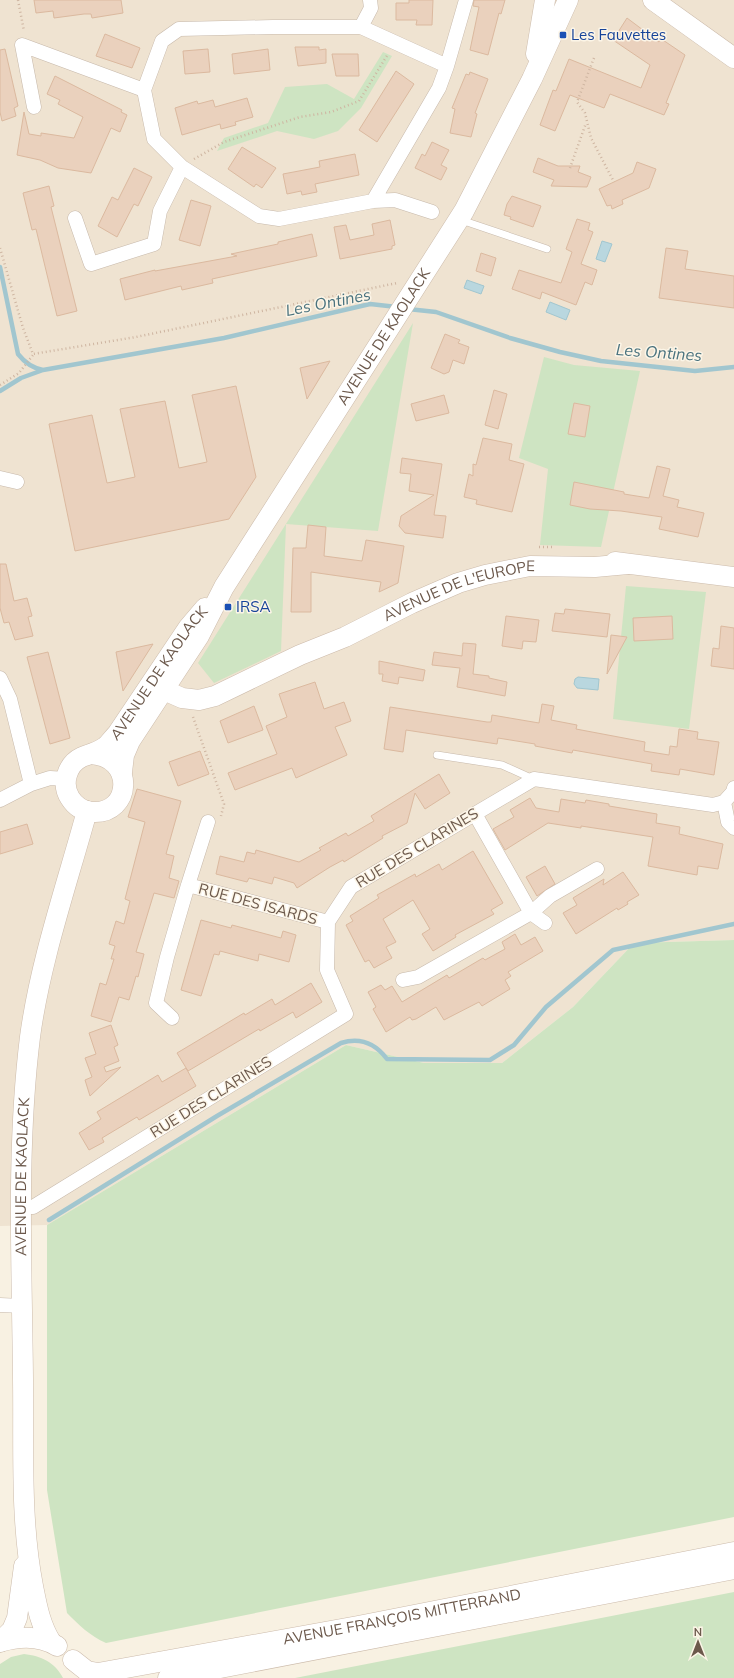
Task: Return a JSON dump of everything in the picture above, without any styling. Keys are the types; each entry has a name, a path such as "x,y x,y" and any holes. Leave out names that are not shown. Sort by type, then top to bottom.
{"street":[{"path":"361,27 371,8 370,0"},
{"path":"373,201 439,88 466,0"},
{"name":"AVENUE DE KAOLACK","path":"532,79 545,0"},
{"name":"AVENUE DE KAOLACK","path":"0,1642 12,1630 17,1618 26,1550 22,1207 23,1139 30,1036 41,978 87,811 105,810 113,806 119,799 123,790 122,772 124,755 130,741 199,636 224,587 458,219 532,79 568,0"},
{"path":"653,0 734,58"},
{"path":"432,212 395,200 373,201 279,219 259,216 182,167 154,139 144,90 162,41 179,30 361,27 447,66"},
{"path":"24,40 144,90"},
{"path":"24,40 34,107"},
{"path":"75,218 91,264 154,244 160,211 182,167"},
{"path":"0,478 17,482"},
{"name":"AVENUE DE L'EUROPE","path":"164,690 182,698 199,700 215,696 300,655 340,629 407,593 481,565 506,560 550,555 594,557 628,564 734,577"},
{"name":"AVENUE DE KAOLACK","path":"66,779 68,770 74,763 81,757 104,748 117,734 188,628 224,587"},
{"path":"0,678 10,699 31,784"},
{"path":"134,709 164,690"},
{"name":"AVENUE DE KAOLACK","path":"90,754 100,754 109,758 122,772"},
{"path":"0,800 31,784 50,778 66,779 68,796 73,803 87,811"},
{"path":"534,779 713,806 724,802 733,792 734,788"},
{"name":"RUE DES CLARINES","path":"22,1207 33,1207 346,1014 328,970 328,922 351,887 534,779"},
{"path":"724,802 728,822 734,828"},
{"path":"475,814 531,913 545,923"},
{"path":"188,885 208,822"},
{"path":"403,980 418,977 531,913 550,896 597,869"},
{"name":"RUE DES ISARDS","path":"172,1018 156,1003 188,885 328,922"},
{"path":"0,1305 22,1306"},
{"name":"AVENUE DE KAOLACK","path":"26,1550 39,1618 51,1642"},
{"name":"AVENUE FRANÇOIS MITTERRAND","path":"51,1642 63,1650 87,1671 98,1673 358,1626 734,1552"},
{"name":"AVENUE FRANÇOIS MITTERRAND","path":"168,1678 734,1569"},
{"path":"0,1642 17,1637 34,1637 51,1642"},
{"path":"73,1660 82,1678"}],"lane":[{"path":"458,219 547,249"},
{"path":"437,755 502,765 534,779"}],"path":[{"path":"18,0 24,40"},
{"path":"182,167 214,146 224,142 300,117 331,112 359,101 396,42"},
{"path":"594,58 577,102 585,113 591,138 614,182"},
{"path":"570,168 586,122"},
{"path":"0,248 23,328 33,354"},
{"path":"0,385 19,373 33,354 136,337 394,283 415,288"},
{"path":"187,716 194,717 224,804 222,815 208,822"}],"shaded area":[{"path":"0,0 734,0 734,940 634,943 573,1007 502,1063 424,1063 346,1045 47,1225 0,1226"}],"green space":[{"path":"383,52 392,56 361,108 338,131 314,139 277,131 217,151 224,138 268,123 285,87 327,84 354,99"},
{"path":"413,323 378,531 286,524 281,651 214,683 198,663"},
{"path":"544,357 574,365 640,371 601,547 540,545 548,469 519,458"},
{"path":"626,586 706,592 689,729 613,719"},
{"path":"734,940 734,1517 106,1643 90,1634 76,1622 67,1613 47,1490 47,1225 346,1045 424,1063 502,1063 573,1007 634,943"},
{"path":"734,1592 734,1678 295,1678"},
{"path":"24,1654 42,1658 52,1664 60,1672 63,1678 0,1678 0,1664 11,1657"}],"water":[{"path":"602,241 612,244 605,262 596,259"},
{"path":"467,280 484,286 481,294 464,288"},
{"path":"550,302 570,310 566,320 546,312"},
{"path":"578,677 599,679 598,690 577,688 574,684 575,679"}],"building":[{"path":"34,0 121,0 123,13 92,18 91,14 84,14 54,18 53,11 36,13"},
{"path":"409,0 433,0 432,25 416,25 417,20 396,20 396,3 409,3"},
{"path":"474,0 505,0 501,14 499,13 488,55 470,50 479,7 473,6"},
{"path":"627,18 659,42 660,38 685,55 666,103 669,104 664,115 610,94 604,108 570,95 555,131 540,125 553,90 556,91 569,59 641,88 650,65 613,40"},
{"path":"105,34 140,48 132,68 96,56"},
{"path":"295,47 319,47 319,50 326,49 326,63 298,66"},
{"path":"5,49 18,106 14,108 16,116 2,121 0,112 0,50"},
{"path":"208,49 210,72 185,74 183,51"},
{"path":"268,49 270,70 234,74 232,54"},
{"path":"332,54 358,54 359,76 336,76"},
{"path":"396,71 414,84 377,142 359,130"},
{"path":"470,72 488,79 475,113 477,114 471,137 450,133 455,109 452,108 466,74 469,75"},
{"path":"55,76 122,110 121,112 127,115 120,132 111,128 91,173 58,168 40,160 17,155 24,112 29,134 41,136 41,133 74,138 83,117 58,104 60,100 47,94"},
{"path":"247,98 253,117 235,122 236,125 221,129 220,124 182,135 175,108 197,101 198,104 213,100 215,107"},
{"path":"432,142 449,150 441,165 447,168 441,180 415,168 422,154 425,156"},
{"path":"242,147 276,168 262,188 256,184 254,187 228,169"},
{"path":"355,154 359,175 315,184 317,192 302,195 301,191 287,194 283,174 320,167 319,161"},
{"path":"538,158 558,166 580,166 578,172 591,177 587,187 551,186 554,180 533,172"},
{"path":"637,162 656,169 649,188 622,200 623,204 612,209 611,205 607,206 599,189 633,173"},
{"path":"134,168 152,177 138,206 134,204 117,237 98,226 112,197 118,200"},
{"path":"49,186 54,206 51,207 77,311 57,316 36,229 32,230 23,193"},
{"path":"512,196 541,206 533,227 510,219 511,217 504,215 507,204"},
{"path":"191,200 211,206 200,246 179,240"},
{"path":"577,219 590,223 588,230 593,232 581,264 597,270 592,285 585,282 576,305 542,292 540,299 512,289 519,270 561,283 572,252 566,249"},
{"path":"390,220 395,245 392,246 392,249 340,259 334,227 346,225 350,240 374,235 372,224"},
{"path":"312,234 317,256 212,279 213,283 182,290 181,286 125,300 120,279 155,270 237,256 231,254 278,244 278,242"},
{"path":"666,248 688,251 685,269 734,276 734,308 659,298"},
{"path":"481,253 496,258 491,276 476,271"},
{"path":"445,334 460,340 458,343 469,347 464,364 453,360 449,372 444,374 431,368"},
{"path":"330,361 307,399 300,368"},
{"path":"236,386 256,477 229,519 75,551 49,424 92,415 107,483 135,477 120,409 165,401 179,468 207,462 192,395"},
{"path":"494,390 507,394 498,429 485,425"},
{"path":"444,395 449,413 416,421 411,404"},
{"path":"574,403 590,406 585,437 568,434"},
{"path":"483,438 512,444 509,460 524,464 512,512 476,504 477,500 464,497 469,474 473,476 473,464 476,465"},
{"path":"402,458 442,464 434,515 446,516 443,538 405,533 399,526 401,516 434,495 409,491 411,474 400,473"},
{"path":"657,466 670,469 663,496 679,500 677,507 704,513 698,537 659,529 662,517 621,511 590,509 570,505 574,482 624,492 624,494 649,498"},
{"path":"308,525 326,527 324,556 362,561 366,540 404,546 398,583 379,592 381,582 311,572 311,612 291,612 293,548 306,548"},
{"path":"0,564 6,564 14,601 27,598 32,616 28,617 33,636 15,640 9,622 4,623 0,608"},
{"path":"565,609 610,614 607,637 552,631 555,613 564,614"},
{"path":"506,616 539,620 536,642 523,641 522,649 502,646"},
{"path":"672,616 673,639 634,641 633,618"},
{"path":"721,626 734,628 734,669 711,666 713,648 719,649"},
{"path":"611,635 627,637 607,674"},
{"path":"463,643 476,644 473,674 489,676 489,678 507,682 505,696 457,687 460,668 432,665 434,652 462,656"},
{"path":"153,644 123,691 116,652"},
{"path":"48,652 70,738 50,744 27,657"},
{"path":"379,661 425,670 423,681 399,677 398,684 382,681 383,674 379,674"},
{"path":"315,682 324,709 344,702 351,721 335,727 347,755 296,778 292,768 235,790 228,773 277,754 266,726 287,717 279,694"},
{"path":"542,704 554,706 551,720 577,725 576,729 645,742 644,751 669,755 670,746 677,747 679,729 698,732 697,739 719,742 714,775 680,769 679,775 651,771 652,764 573,750 572,753 535,746 535,744 498,738 497,744 406,730 403,752 384,749 390,707 487,722 491,722 492,715 539,723"},
{"path":"254,706 263,730 228,743 220,721"},
{"path":"200,751 209,774 178,786 169,762"},
{"path":"439,774 450,793 425,809 415,793 407,823 382,836 383,838 344,862 343,860 330,867 297,888 294,883 274,877 272,884 249,878 247,882 216,874 220,856 244,862 247,852 255,854 256,850 299,862 321,850 319,848 346,833 348,836 374,821 371,816"},
{"path":"137,789 181,801 166,854 174,856 169,878 179,881 174,898 154,893 136,952 144,954 138,977 136,976 129,1000 119,997 111,1022 91,1016 100,983 106,985 114,959 111,959 115,946 109,944 116,921 124,924 130,901 125,899 145,822 128,817"},
{"path":"530,798 536,808 559,812 561,799 585,803 586,800 609,804 609,806 657,814 656,823 680,827 679,834 723,844 718,869 698,866 697,875 648,866 653,837 581,826 581,828 548,823 505,850 493,829 514,817 510,810"},
{"path":"27,824 33,844 0,854 0,832"},
{"path":"473,851 503,903 491,910 494,914 455,935 456,937 433,951 422,934 430,929 413,900 383,919 396,942 386,947 392,958 374,968 369,960 365,962 346,925 353,921 350,916 379,898 377,895 415,874 416,877 439,864 442,870"},
{"path":"545,866 555,884 537,896 526,877"},
{"path":"623,872 639,895 627,902 628,904 618,910 617,908 576,934 563,913 577,905 573,898 604,879 603,885"},
{"path":"201,920 231,928 232,925 281,938 283,931 296,935 289,962 259,954 258,961 220,951 219,955 214,954 201,996 181,990"},
{"path":"515,934 521,945 535,937 543,951 508,972 511,976 505,980 510,989 482,1006 479,1002 444,1020 436,1007 416,1019 412,1020 410,1017 386,1032 373,1009 376,1007 368,992 381,985 385,990 392,986 402,1002 447,975 449,978 483,958 485,960 505,949 502,942"},
{"path":"311,983 322,1002 296,1018 293,1012 260,1031 259,1029 188,1071 177,1053 244,1013 245,1015 272,999 275,1005"},
{"path":"111,1025 118,1045 114,1047 119,1061 104,1067 106,1072 121,1067 90,1096 85,1080 92,1077 85,1058 96,1054 89,1033"},
{"path":"186,1068 196,1086 139,1120 137,1117 102,1138 104,1142 89,1150 79,1133 101,1119 97,1112 158,1075 162,1082"}],"waterway":[{"name":"Les Ontines","path":"0,267 18,354 29,365 43,370 224,338 370,304 397,307"},
{"name":"Les Ontines","path":"408,309 436,312 510,338 560,352 601,361 695,371 734,367"},
{"path":"0,391 21,378 43,370"},
{"path":"49,1220 217,1116 341,1043 348,1041 361,1041 367,1043 372,1045 387,1059 490,1060 514,1045 546,1007 613,950 734,924"}],"place":[{"name":"Les Fauvettes","path":"563,35"},
{"name":"IRSA","path":"228,607"}]}
